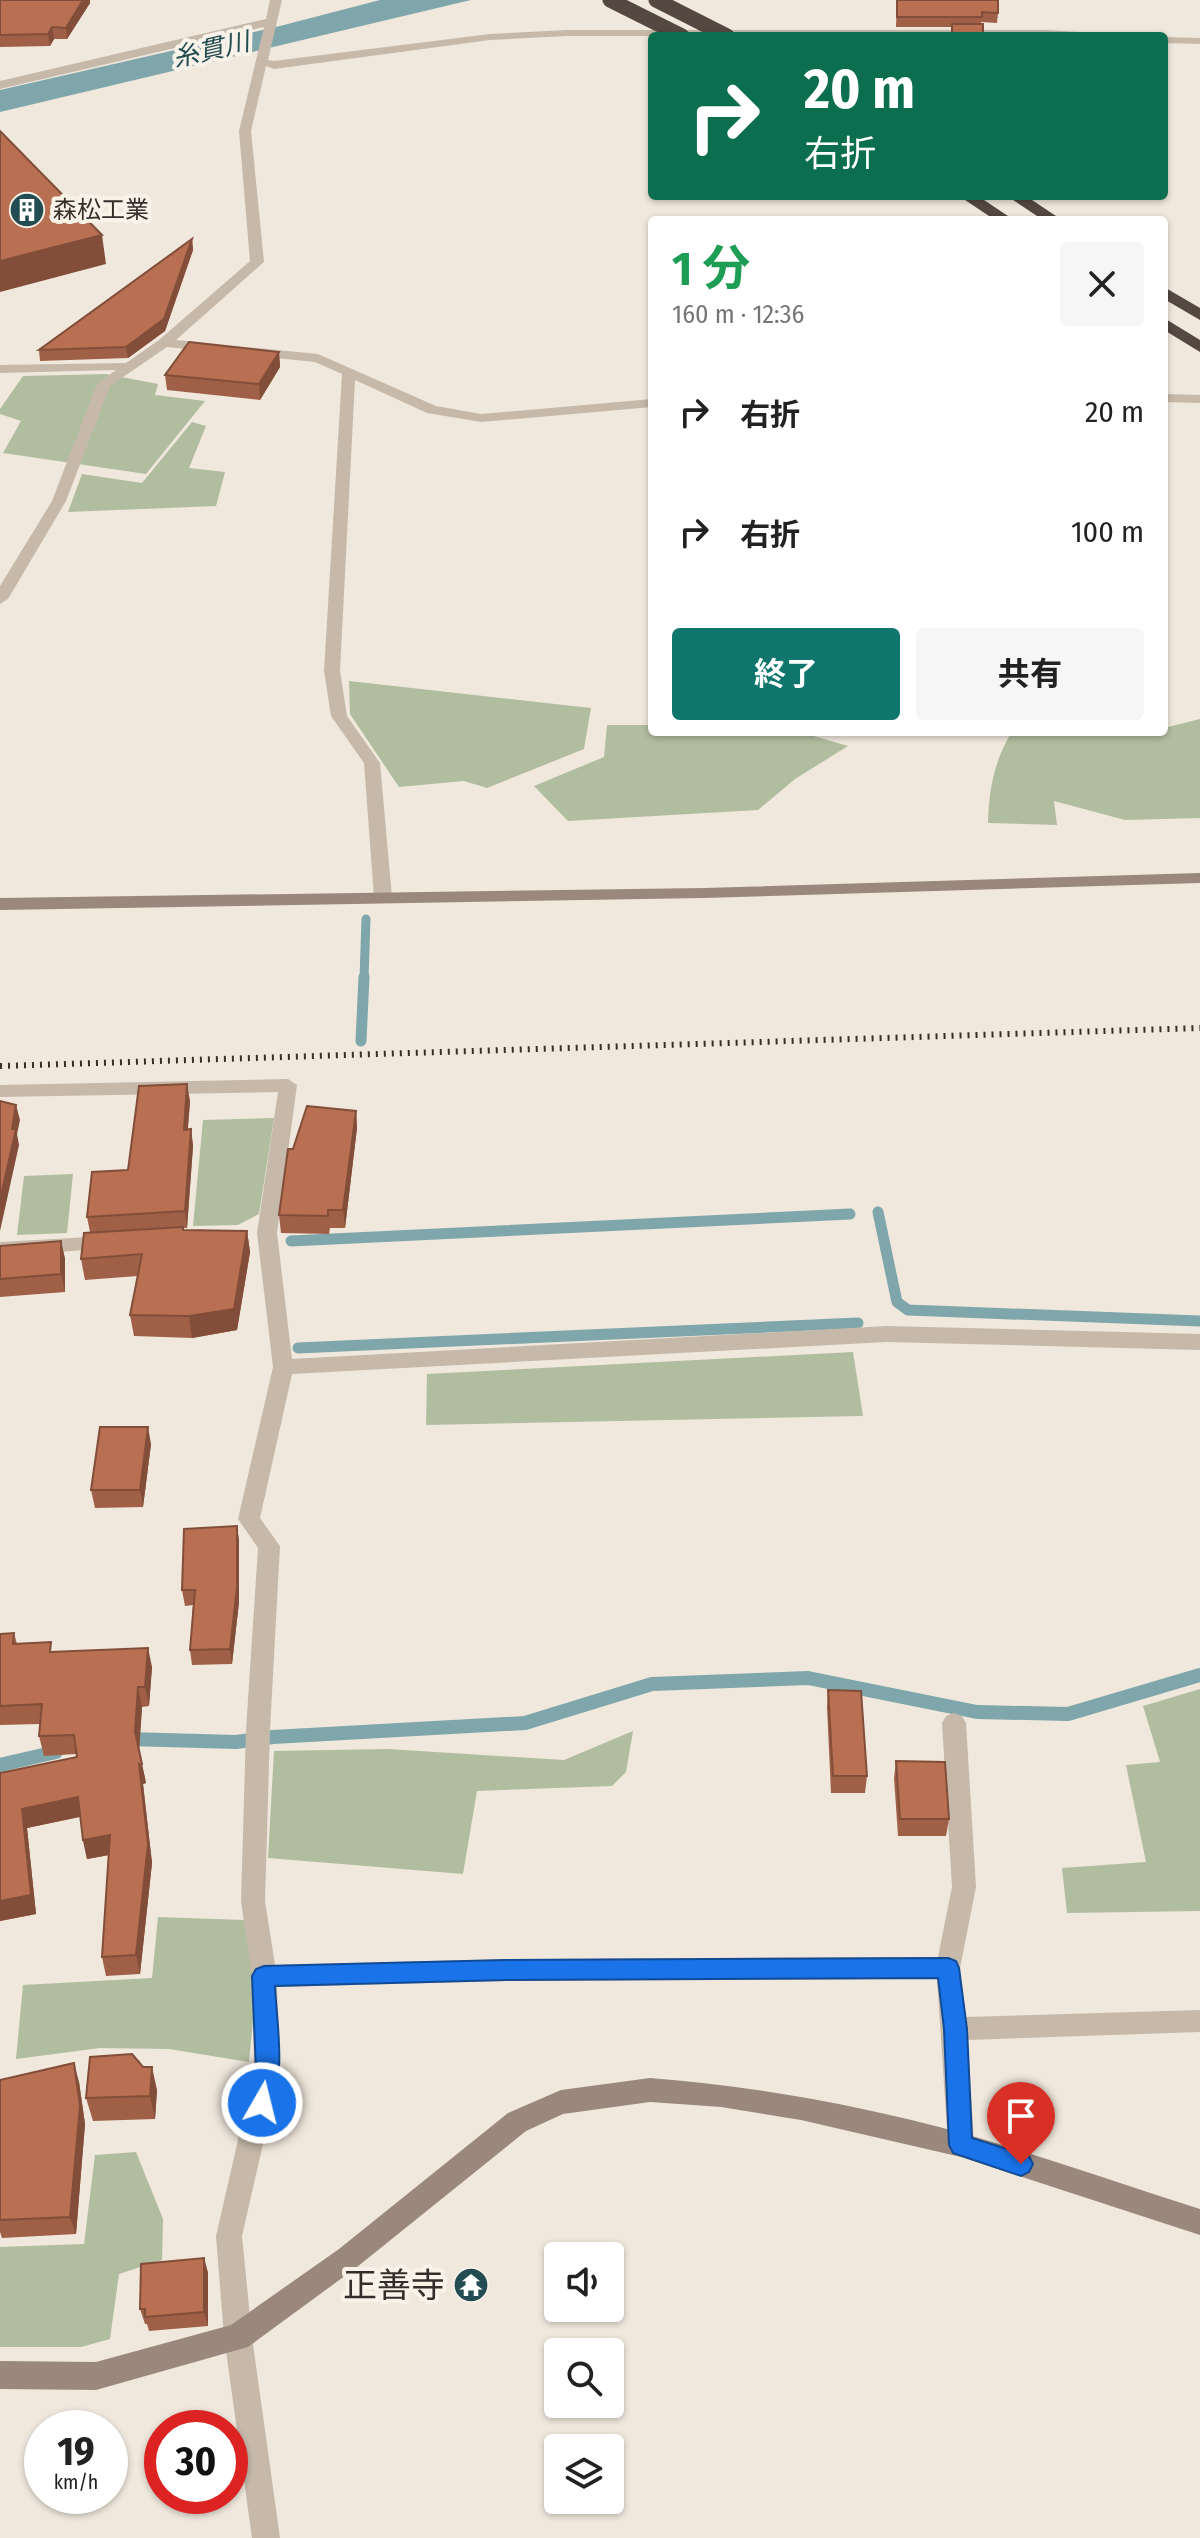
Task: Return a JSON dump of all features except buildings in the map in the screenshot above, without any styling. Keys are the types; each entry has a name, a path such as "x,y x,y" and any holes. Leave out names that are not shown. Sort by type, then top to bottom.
{"highway":[{"path":"610,0 674,32"},
{"path":"656,0 719,32"},
{"path":"974,200 1000,216"},
{"path":"1022,200 1048,216"},
{"path":"1168,295 1200,315"},
{"path":"1168,326 1200,347"}],"street":[{"path":"0,599 59,501 104,384 164,343 257,262 245,131 276,0"},
{"path":"0,85 269,24"},
{"path":"261,58 274,65 490,37 648,33"},
{"path":"1168,40 1200,41"},
{"path":"164,343 249,348 318,358 432,410 481,418 648,403"},
{"path":"0,369 113,365 131,368"},
{"path":"349,372 332,671 339,716 372,763 383,897"},
{"path":"1168,398 1200,399"},
{"path":"0,904 704,893 1200,878"},
{"path":"0,1091 288,1085 260,1234 283,1367 249,1519 269,1546 253,1901 264,1976 267,2070 229,2236 238,2337 266,2538"},
{"path":"0,1249 133,1241"},
{"path":"283,1367 886,1334 1200,1342"},
{"path":"954,1723 964,1887 948,1968 955,2029 961,2145"},
{"path":"264,1976 506,1970 948,1968"},
{"path":"955,2029 1200,2021"},
{"path":"0,2375 96,2376 238,2337 348,2258 517,2122 561,2102 650,2090 721,2095 801,2108 961,2145 1200,2222"}],"green space":[{"path":"106,374 158,384 155,395 205,401 146,474 3,453 21,421 0,414 0,409 23,376"},
{"path":"192,422 206,426 189,468 225,472 216,506 68,512 82,474 142,483"},
{"path":"349,681 591,708 584,749 487,788 464,781 399,787 350,714"},
{"path":"1200,719 1200,818 1125,820 1054,801 1057,825 988,823 994,776 1010,736 1168,736 1168,727"},
{"path":"607,725 648,725 648,736 814,736 848,746 795,779 758,810 568,821 534,786 604,757"},
{"path":"274,1118 259,1214 238,1225 193,1226 203,1120"},
{"path":"73,1174 67,1233 17,1235 24,1176"},
{"path":"853,1352 863,1416 426,1425 427,1374"},
{"path":"1200,1689 1200,1911 1067,1913 1062,1868 1146,1862 1126,1765 1160,1762 1143,1706"},
{"path":"633,1731 626,1772 612,1786 477,1791 463,1874 268,1858 274,1751 388,1749 564,1760"},
{"path":"158,1917 244,1920 258,1971 249,2062 169,2049 100,2048 16,2059 23,1985 152,1978"},
{"path":"136,2152 163,2219 162,2260 119,2274 110,2339 81,2347 0,2347 0,2247 84,2244 95,2155"}],"water":[{"name":"糸貫川","path":"380,0 471,0 0,112 0,90"}],"waterway":[{"path":"364,979 366,919"},
{"path":"361,1041 364,977"},
{"path":"878,1212 897,1302 908,1310 1200,1321"},
{"path":"291,1241 850,1214"},
{"path":"298,1348 858,1323"},
{"path":"128,1739 236,1742 273,1737 525,1723 652,1684 808,1678 977,1712 1068,1714 1200,1675"},
{"path":"0,1765 56,1752"}],"railway":[{"path":"0,1066 1200,1028"}],"place":[{"name":"森松工業","path":"27,210"},
{"name":"正善寺","path":"471,2285"}],"route":[{"path":"262,2103 267,2070 264,1976 506,1970 948,1968 955,2029 961,2145 1021,2164"}]}
